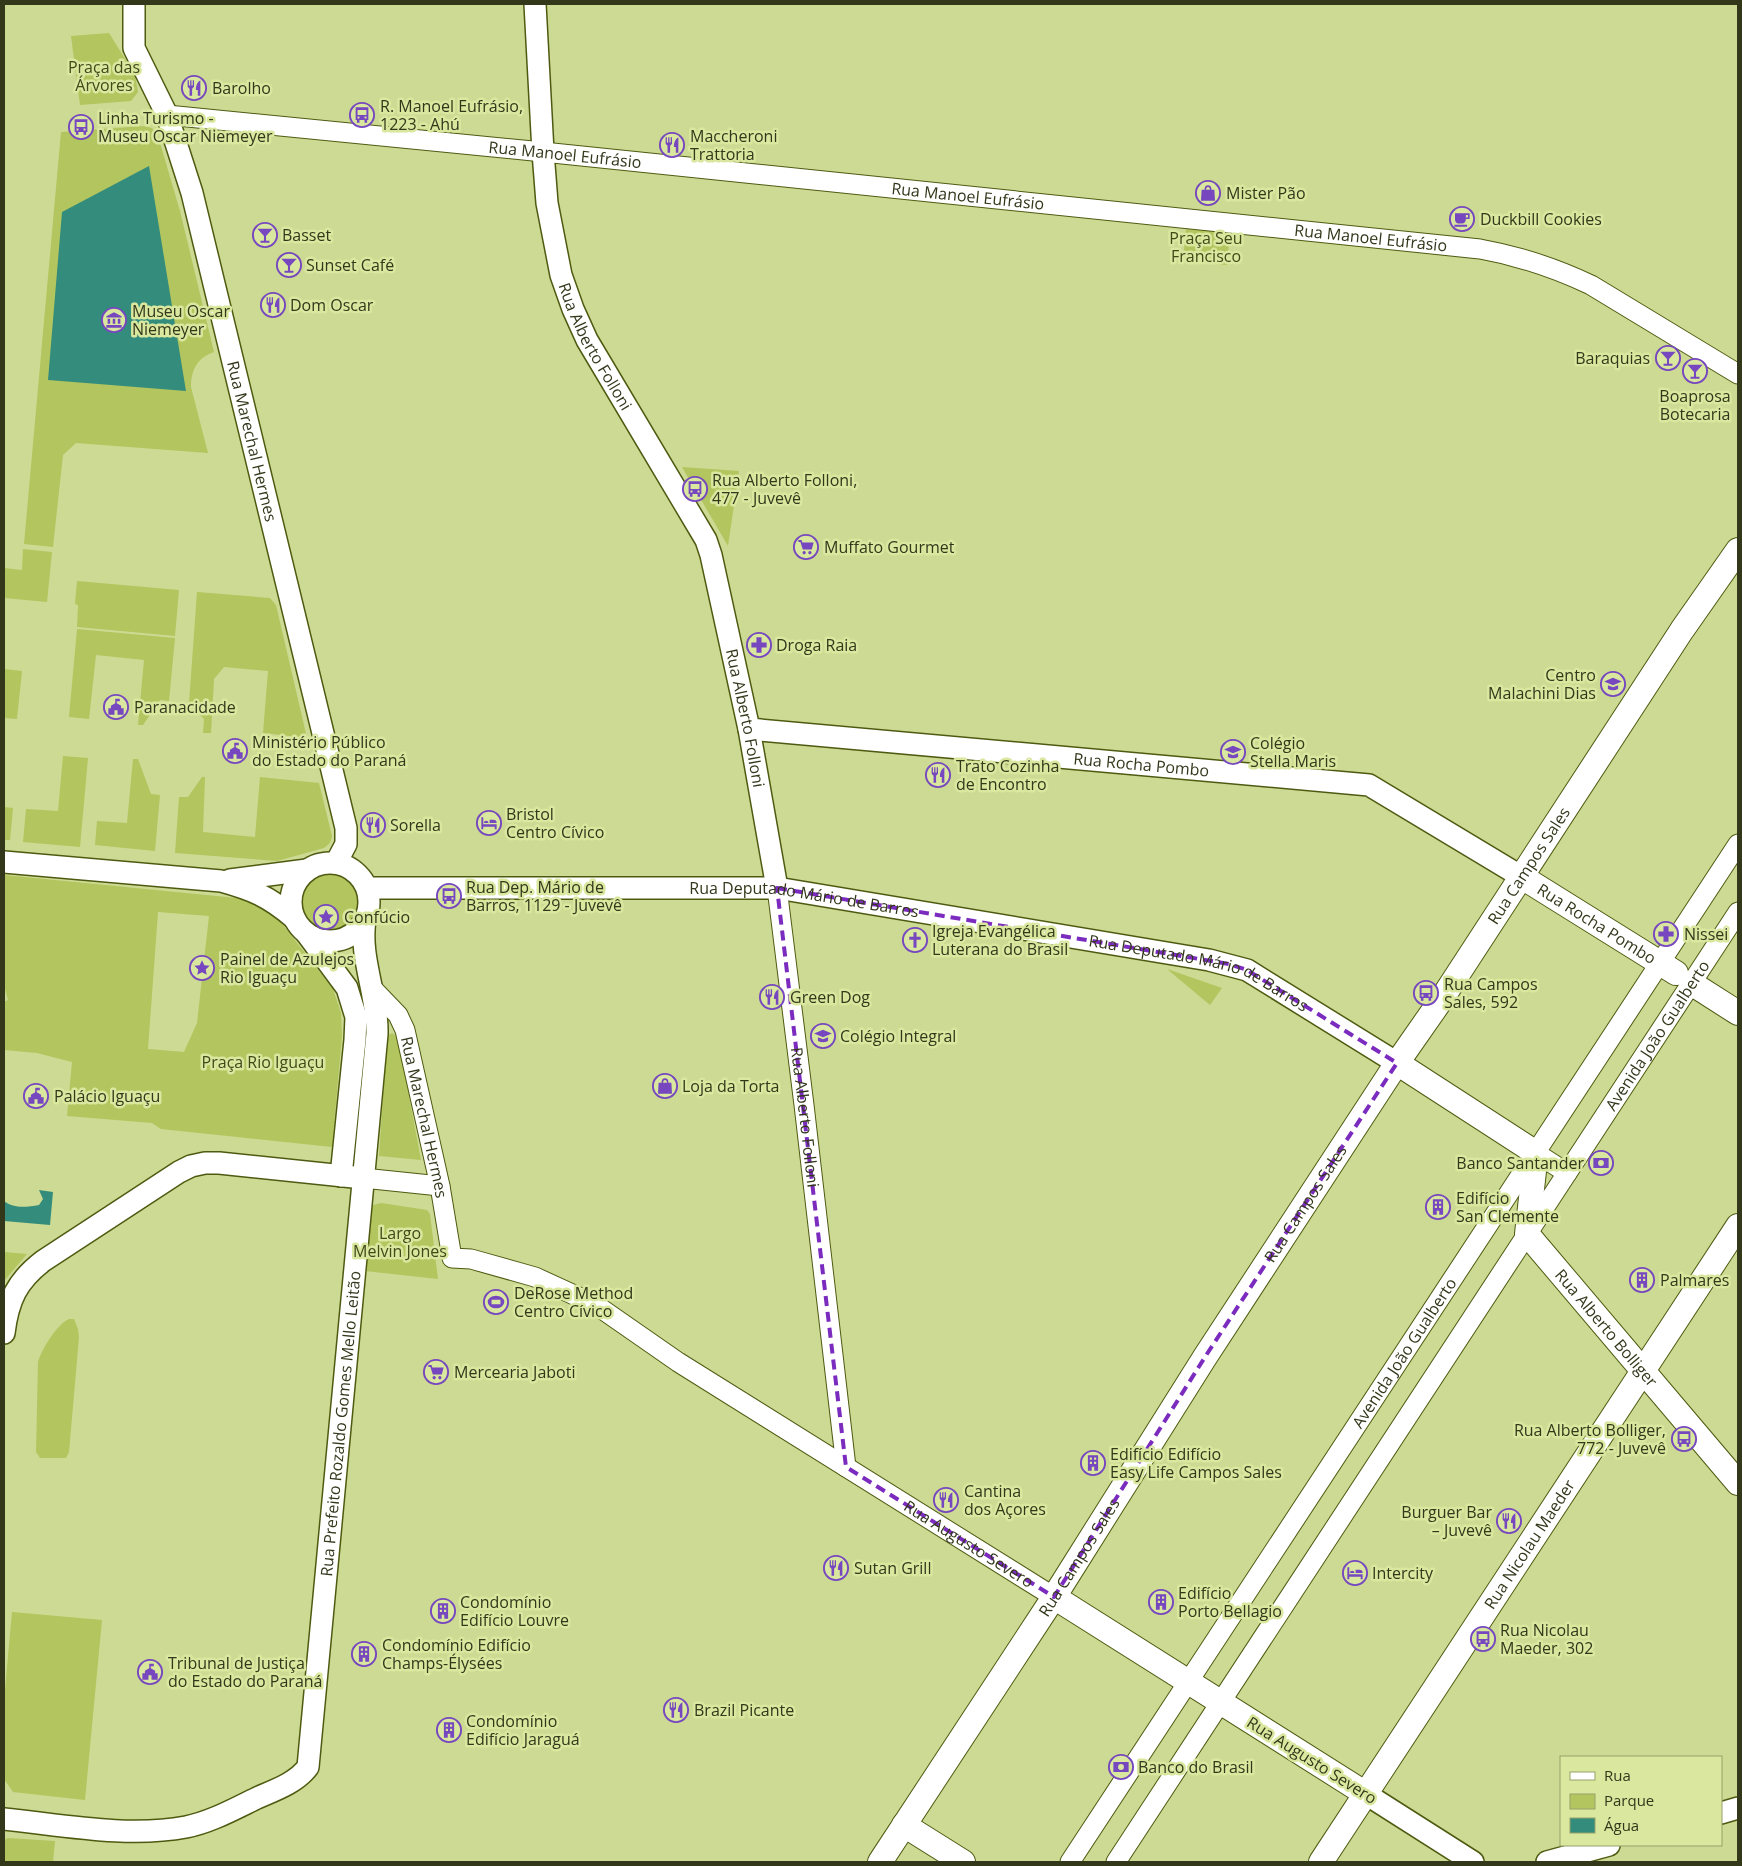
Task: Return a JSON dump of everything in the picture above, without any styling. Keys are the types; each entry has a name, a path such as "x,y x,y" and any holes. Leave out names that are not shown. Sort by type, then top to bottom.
{"main road":[{"name":"Rua Marechal Hermes","path":"134,4 134,48 167,115 192,193 346,828 346,844 336,863"},
{"name":"Rua Alberto Folloni","path":"535,4 542,152 547,203 561,274 573,309 587,340 706,540 712,555 749,729 777,888"},
{"name":"Rua Campos Sales","path":"880,1862 1054,1597 1204,1356 1522,877 1682,630 1738,550"},
{"name":"Rua Rocha Pombo","path":"749,729 1369,785 1522,877 1738,1013"},
{"path":"4,862 221,881 264,895 277,903 294,918 308,934 318,940 328,941 350,936 359,929 365,920 369,900 367,888 355,871 346,866 336,863 316,865 307,870 294,887 291,897 291,908 294,918"},
{"path":"221,881 307,870"},
{"name":"Rua Deputado Mário de Barros","path":"367,888 777,888 1229,964 1247,970 1397,1063 1536,1153"},
{"name":"Rua Prefeito Rozaldo Gomes Mello Leitão","path":"4,1819 147,1832 187,1826 230,1811 296,1779 308,1767 376,1034 376,1007 363,944 365,920"},
{"path":"308,934 347,988 356,1016 356,1040 341,1176"},
{"path":"1527,1234 1536,1153"},
{"path":"4,1333 12,1295 28,1273 43,1261 191,1166 219,1162 363,1178"},
{"name":"Rua Nicolau Maeder","path":"1322,1862 1738,1226"},
{"name":"Rua Alberto Bolliger","path":"1527,1234 1738,1483"},
{"name":"Rua Augusto Severo","path":"1054,1597 1473,1862"},
{"path":"1722,1813 1738,1808"},
{"path":"904,1825 963,1862"},
{"path":"1547,1862 1605,1846"}],"street":[{"name":"Rua Manoel Eufrásio","path":"167,115 1480,248 1536,262 1591,285 1738,374"},
{"name":"Avenida João Gualberto","path":"1116,1862 1567,1173 1676,973 1738,844"},
{"name":"Rua Alberto Folloni","path":"777,888 846,1467"},
{"name":"Avenida João Gualberto","path":"1070,1862 1536,1153 1676,973 1738,912"},
{"name":"Rua Marechal Hermes","path":"373,989 398,1015 405,1030 440,1186 452,1258"},
{"name":"Rua Deputado Mário de Barros","path":"1536,1153 1567,1173"},
{"path":"363,1178 440,1186"},
{"name":"Rua Augusto Severo","path":"452,1258 471,1259 535,1277 596,1305 678,1362 1054,1597"}],"highlighted area":[{"path":"777,888 1229,964 1247,970 1397,1063 1205,1357 1054,1597 846,1467"}],"green space":[{"name":"Praça das Árvores","path":"109,33 135,75 138,92 131,101 80,105 71,36"},
{"path":"143,126 152,128 158,136 180,211 214,352 199,361 191,381 208,453 76,443 63,455 53,547 24,544 61,132"},
{"name":"Praça Seu Francisco","path":"1186,229 1230,233 1227,265 1183,261"},
{"path":"682,467 739,471 728,546"},
{"path":"23,549 52,552 47,602 4,598 4,568 22,570"},
{"path":"77,581 179,590 175,636 77,627 78,605 75,604"},
{"path":"197,592 270,598 276,605 307,738 263,733 268,671 224,667 214,679 211,733 203,733 204,719 189,703"},
{"path":"77,629 175,638 169,701 160,700 143,725 138,725 144,660 96,655 89,719 69,717"},
{"path":"4,669 22,671 17,719 4,718"},
{"path":"63,756 88,758 80,847 23,842 26,809 58,811"},
{"path":"133,759 138,759 151,794 160,795 155,851 95,845 97,821 127,823"},
{"path":"202,777 205,777 203,832 255,837 260,777 319,783 332,836 330,843 324,848 277,861 175,853 179,797 188,797"},
{"path":"4,807 13,808 10,840 4,840"},
{"path":"329,870 341,872 352,879 359,890 361,902 359,914 352,925 341,932 329,934 317,932 306,925 299,914 297,902 299,890 306,879 317,872"},
{"name":"Praça Rio Iguaçu","path":"4,875 247,899 280,921 333,989 341,1013 342,1036 332,1147 161,1129 152,1123 67,1116 72,1062 37,1053 4,1050 4,1002 8,1000 4,985","holes":["158,912 209,916 197,1023 184,1052 148,1049"]},
{"path":"1167,969 1222,988 1210,1005"},
{"path":"392,1033 398,1037 421,1160 379,1156 387,1036"},
{"name":"Largo Melvin Jones","path":"381,1203 427,1210 430,1214 438,1279 365,1271 371,1209 373,1205"},
{"path":"4,1252 27,1254 4,1281"},
{"path":"69,1319 74,1319 79,1337 69,1452 66,1458 40,1458 36,1452 38,1362 50,1338"},
{"path":"12,1612 102,1620 85,1800 13,1792 4,1779 4,1701"},
{"path":"8,1838 55,1841 53,1862 4,1862 4,1840"}],"water":[{"path":"149,166 186,391 48,380 62,212"},
{"path":"39,1190 53,1192 50,1225 4,1221 4,1201 16,1206 39,1205 43,1199"}],"place":[{"name":"Barolho","path":"194,88"},
{"name":"R. Manoel Eufrásio, 1223 - Ahú","path":"362,115"},
{"name":"Linha Turismo - Museu Oscar Niemeyer","path":"81,127"},
{"name":"Maccheroni Trattoria","path":"672,145"},
{"name":"Mister Pão","path":"1208,193"},
{"name":"Duckbill Cookies","path":"1462,219"},
{"name":"Basset","path":"265,235"},
{"name":"Sunset Café","path":"289,265"},
{"name":"Dom Oscar","path":"273,305"},
{"name":"Museu Oscar Niemeyer","path":"114,320"},
{"name":"Baraquias","path":"1668,358"},
{"name":"Boaprosa Botecaria","path":"1695,371"},
{"name":"Rua Alberto Folloni, 477 - Juvevê","path":"695,489"},
{"name":"Muffato Gourmet","path":"806,547"},
{"name":"Droga Raia","path":"759,645"},
{"name":"Centro Malachini Dias","path":"1613,684"},
{"name":"Paranacidade","path":"116,707"},
{"name":"Ministério Público do Estado do Paraná","path":"235,751"},
{"name":"Colégio Stella Maris","path":"1233,752"},
{"name":"Trato Cozinha de Encontro","path":"938,775"},
{"name":"Bristol Centro Cívico","path":"489,823"},
{"name":"Sorella","path":"373,825"},
{"name":"Rua Dep. Mário de Barros, 1129 - Juvevê","path":"449,896"},
{"name":"Confúcio","path":"326,917"},
{"name":"Nissei","path":"1666,934"},
{"name":"Igreja Evangélica Luterana do Brasil","path":"915,940"},
{"name":"Painel de Azulejos Rio Iguaçu","path":"202,968"},
{"name":"Rua Campos Sales, 592","path":"1426,993"},
{"name":"Green Dog","path":"772,997"},
{"name":"Colégio Integral","path":"823,1036"},
{"name":"Loja da Torta","path":"665,1086"},
{"name":"Palácio Iguaçu","path":"36,1096"},
{"name":"Banco Santander","path":"1601,1163"},
{"name":"Edifício San Clemente","path":"1438,1207"},
{"name":"Palmares","path":"1642,1280"},
{"name":"DeRose Method Centro Cívico","path":"496,1302"},
{"name":"Mercearia Jaboti","path":"436,1372"},
{"name":"Rua Alberto Bolliger, 772 - Juvevê","path":"1684,1439"},
{"name":"Edifício Edifício Easy Life Campos Sales","path":"1093,1463"},
{"name":"Cantina dos Açores","path":"946,1500"},
{"name":"Burguer Bar – Juvevê","path":"1509,1521"},
{"name":"Sutan Grill","path":"836,1568"},
{"name":"Intercity","path":"1355,1573"},
{"name":"Edifício Porto Bellagio","path":"1161,1602"},
{"name":"Condomínio Edifício Louvre","path":"443,1611"},
{"name":"Rua Nicolau Maeder, 302","path":"1483,1639"},
{"name":"Condomínio Edifício Champs-Élysées","path":"364,1654"},
{"name":"Tribunal de Justiça do Estado do Paraná","path":"150,1672"},
{"name":"Brazil Picante","path":"676,1710"},
{"name":"Condomínio Edifício Jaraguá","path":"449,1730"},
{"name":"Banco do Brasil","path":"1121,1767"}]}
